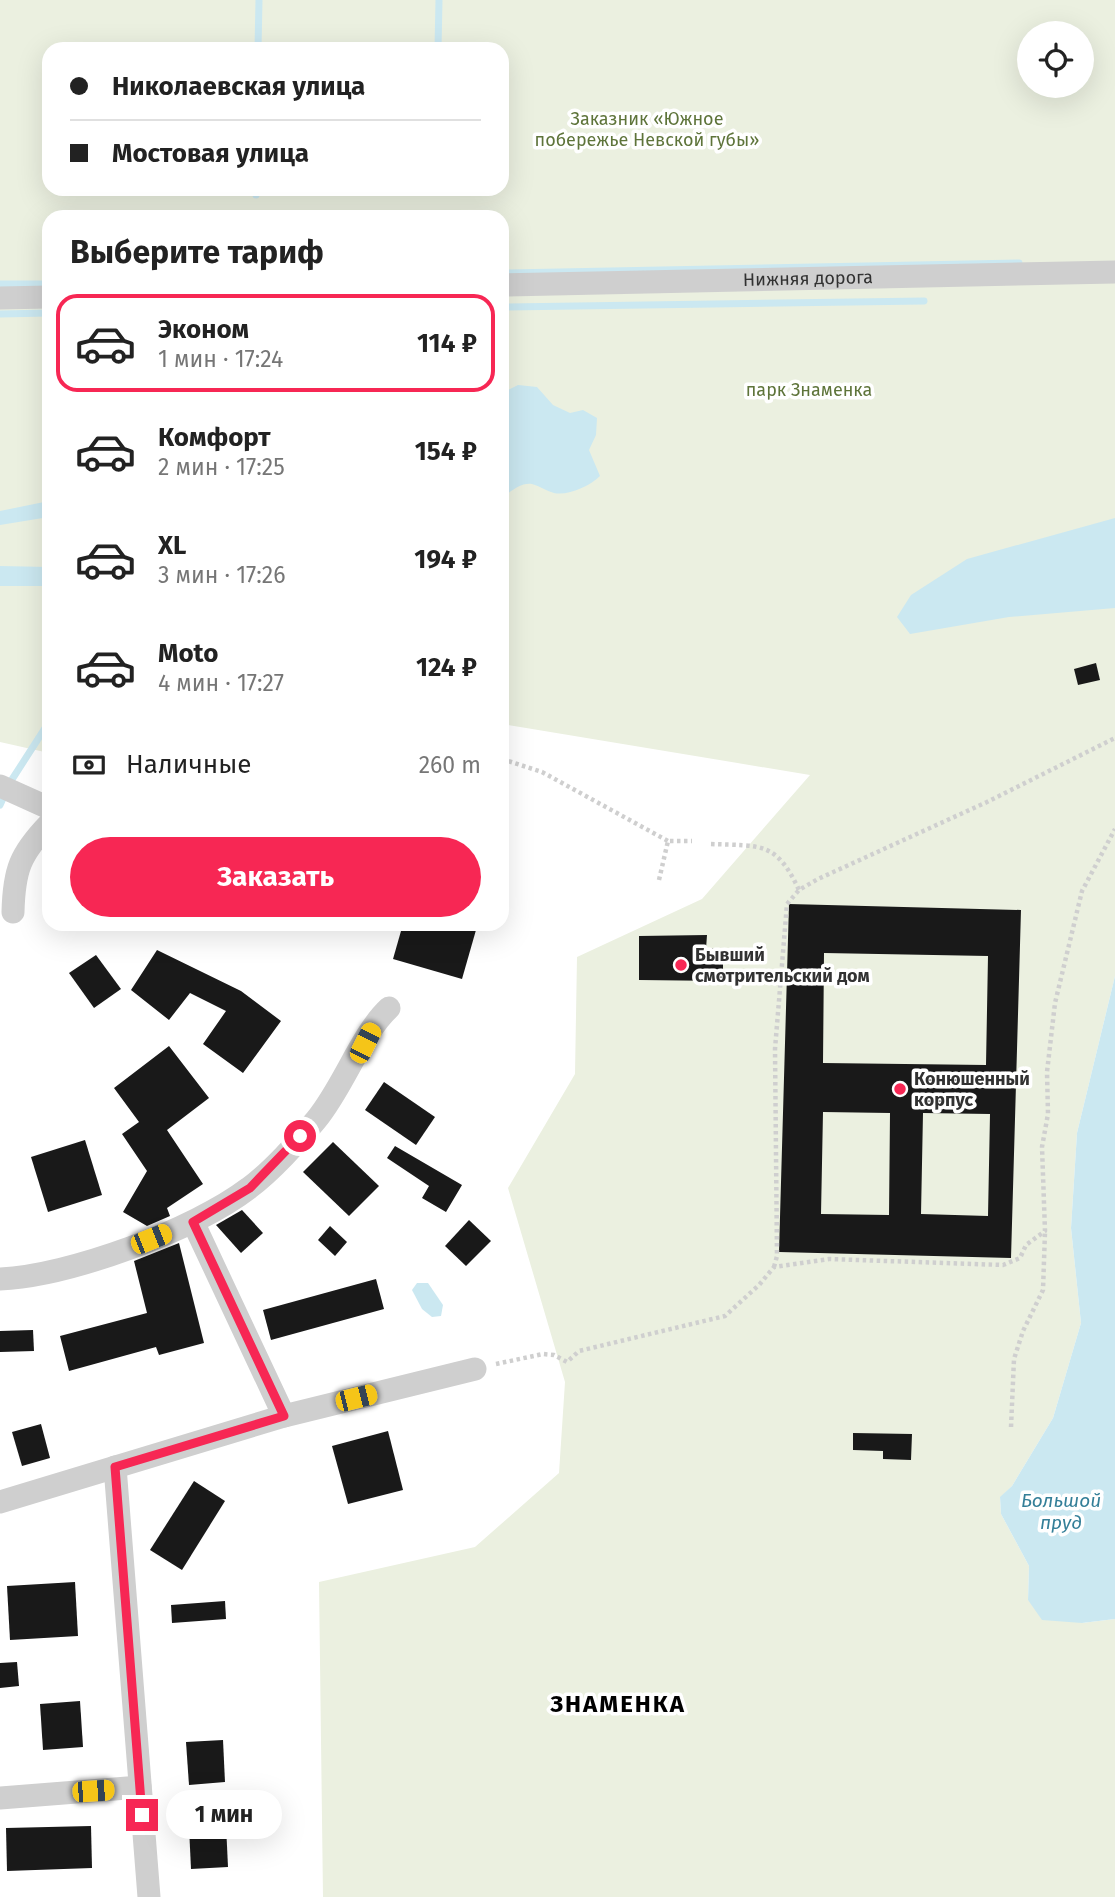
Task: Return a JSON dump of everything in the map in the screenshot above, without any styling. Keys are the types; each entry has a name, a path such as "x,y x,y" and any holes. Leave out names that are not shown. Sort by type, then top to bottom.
{"street":[{"name":"Нижняя дорога","path":"509,285 1115,272"},
{"path":"0,298 42,297"},
{"path":"0,786 42,804"},
{"path":"13,912 17,868 24,853 42,832"},
{"path":"0,1279 108,1256 193,1222 250,1188 317,1119 355,1063 375,1023 389,1008"},
{"path":"193,1222 284,1416"},
{"path":"0,1502 284,1416 475,1369"},
{"path":"115,1467 149,1897"},
{"path":"0,1798 140,1787"}],"path":[{"path":"475,1369 543,1354 554,1355 567,1362 579,1351 725,1316 759,1285 774,1267 777,1256 775,1049 787,904 799,890 1115,738"},
{"path":"509,761 542,772 668,841 692,841"},
{"path":"1011,1427 1014,1359 1023,1331 1043,1290 1045,1231 1042,1147 1048,1114 1046,1072 1055,1003 1082,891 1115,829"},
{"path":"659,880 668,841"},
{"path":"711,844 761,846 787,863 799,890"},
{"path":"774,1267 829,1259 882,1258 1003,1265 1020,1258 1026,1245 1045,1231"}],"green space":[{"name":"парк Знаменка","path":"0,0 1115,0 1115,976 1077,1133 1071,1228 1081,1323 1053,1418 1012,1486 1000,1498 1001,1514 1029,1566 1028,1600 1082,1623 1115,1619 1115,1897 323,1897 319,1582 475,1547 559,1473 565,1382 508,1188 575,1074 577,957 702,899 810,775 509,725 509,210 42,210 42,751 0,742"}],"water":[{"path":"518,385 537,387 553,405 570,413 583,410 597,418 596,435 589,450 600,476 585,487 566,493 560,494 532,484 524,484 509,493 509,390"},
{"path":"42,502 42,518 0,525 0,511"},
{"path":"1115,518 1115,608 1009,617 910,634 897,617 911,595 967,559"},
{"path":"0,566 42,567 42,586 0,586"},
{"name":"Большой пруд","path":"1115,976 1115,1619 1082,1623 1042,1620 1028,1600 1029,1566 1001,1514 1000,1497 1012,1486 1053,1418 1081,1323 1071,1228 1077,1133"},
{"path":"417,1283 428,1283 443,1305 441,1316 432,1317 422,1309 412,1290"}],"building":[{"path":"1096,663 1100,680 1078,685 1074,669"},
{"name":"Конюшенный корпус","path":"789,904 1021,910 1011,1258 779,1252","holes":["824,953 988,956 986,1065 823,1063","823,1112 890,1113 889,1215 821,1214","923,1113 990,1114 988,1216 921,1214"]},
{"path":"401,931 476,931 462,979 393,959"},
{"name":"Бывший смотрительский дом","path":"707,935 706,949 723,948 723,981 639,980 639,936"},
{"path":"157,950 241,991 281,1021 243,1073 203,1044 226,1011 190,993 169,1020 131,990"},
{"path":"96,955 121,989 94,1008 69,973"},
{"path":"169,1046 209,1098 167,1130 203,1184 167,1208 170,1216 147,1226 123,1212 147,1171 122,1134 139,1122 114,1088"},
{"path":"384,1082 435,1117 416,1145 365,1110"},
{"path":"85,1140 102,1195 48,1212 31,1157"},
{"path":"333,1142 379,1186 349,1216 303,1172"},
{"path":"395,1146 462,1185 446,1212 422,1198 429,1186 387,1158"},
{"path":"242,1210 263,1233 241,1253 216,1225"},
{"path":"469,1220 491,1241 466,1266 445,1246"},
{"path":"330,1226 347,1242 335,1256 318,1240"},
{"path":"179,1243 204,1343 159,1355 156,1347 69,1371 60,1336 147,1313 134,1261"},
{"path":"376,1279 384,1309 271,1340 263,1310"},
{"path":"33,1330 34,1351 0,1352 0,1331"},
{"path":"41,1424 50,1458 22,1466 12,1432"},
{"path":"388,1431 403,1490 348,1504 332,1446"},
{"path":"853,1433 912,1434 911,1460 883,1459 883,1451 853,1450"},
{"path":"194,1481 225,1501 182,1570 150,1550"},
{"path":"75,1582 78,1636 10,1640 7,1586"},
{"path":"225,1601 226,1619 172,1623 171,1605"},
{"path":"17,1662 19,1686 0,1688 0,1663"},
{"path":"80,1701 83,1747 43,1750 40,1704"},
{"path":"223,1740 225,1782 189,1785 186,1742"},
{"path":"226,1825 228,1867 191,1869 189,1827"},
{"path":"91,1826 92,1868 7,1871 6,1828"}],"waterway":[{"path":"258,42 259,0"},
{"path":"438,42 439,0"},
{"path":"509,273 1019,263"},
{"path":"0,284 42,284"},
{"path":"509,307 924,301"},
{"path":"0,314 42,313"},
{"path":"0,805 11,781 42,733"}],"place":[{"name":"Бывший смотрительский дом","path":"681,965"},
{"name":"Конюшенный корпус","path":"900,1089"}],"district":[{"name":"ЗНАМЕНКА","path":"618,1704"}],"route":[{"path":"142,1815 115,1467 284,1416 193,1222 250,1188 300,1136"}],"park label":[{"name":"Заказник «Южное побережье Невской губы»","path":"647,129"}]}
